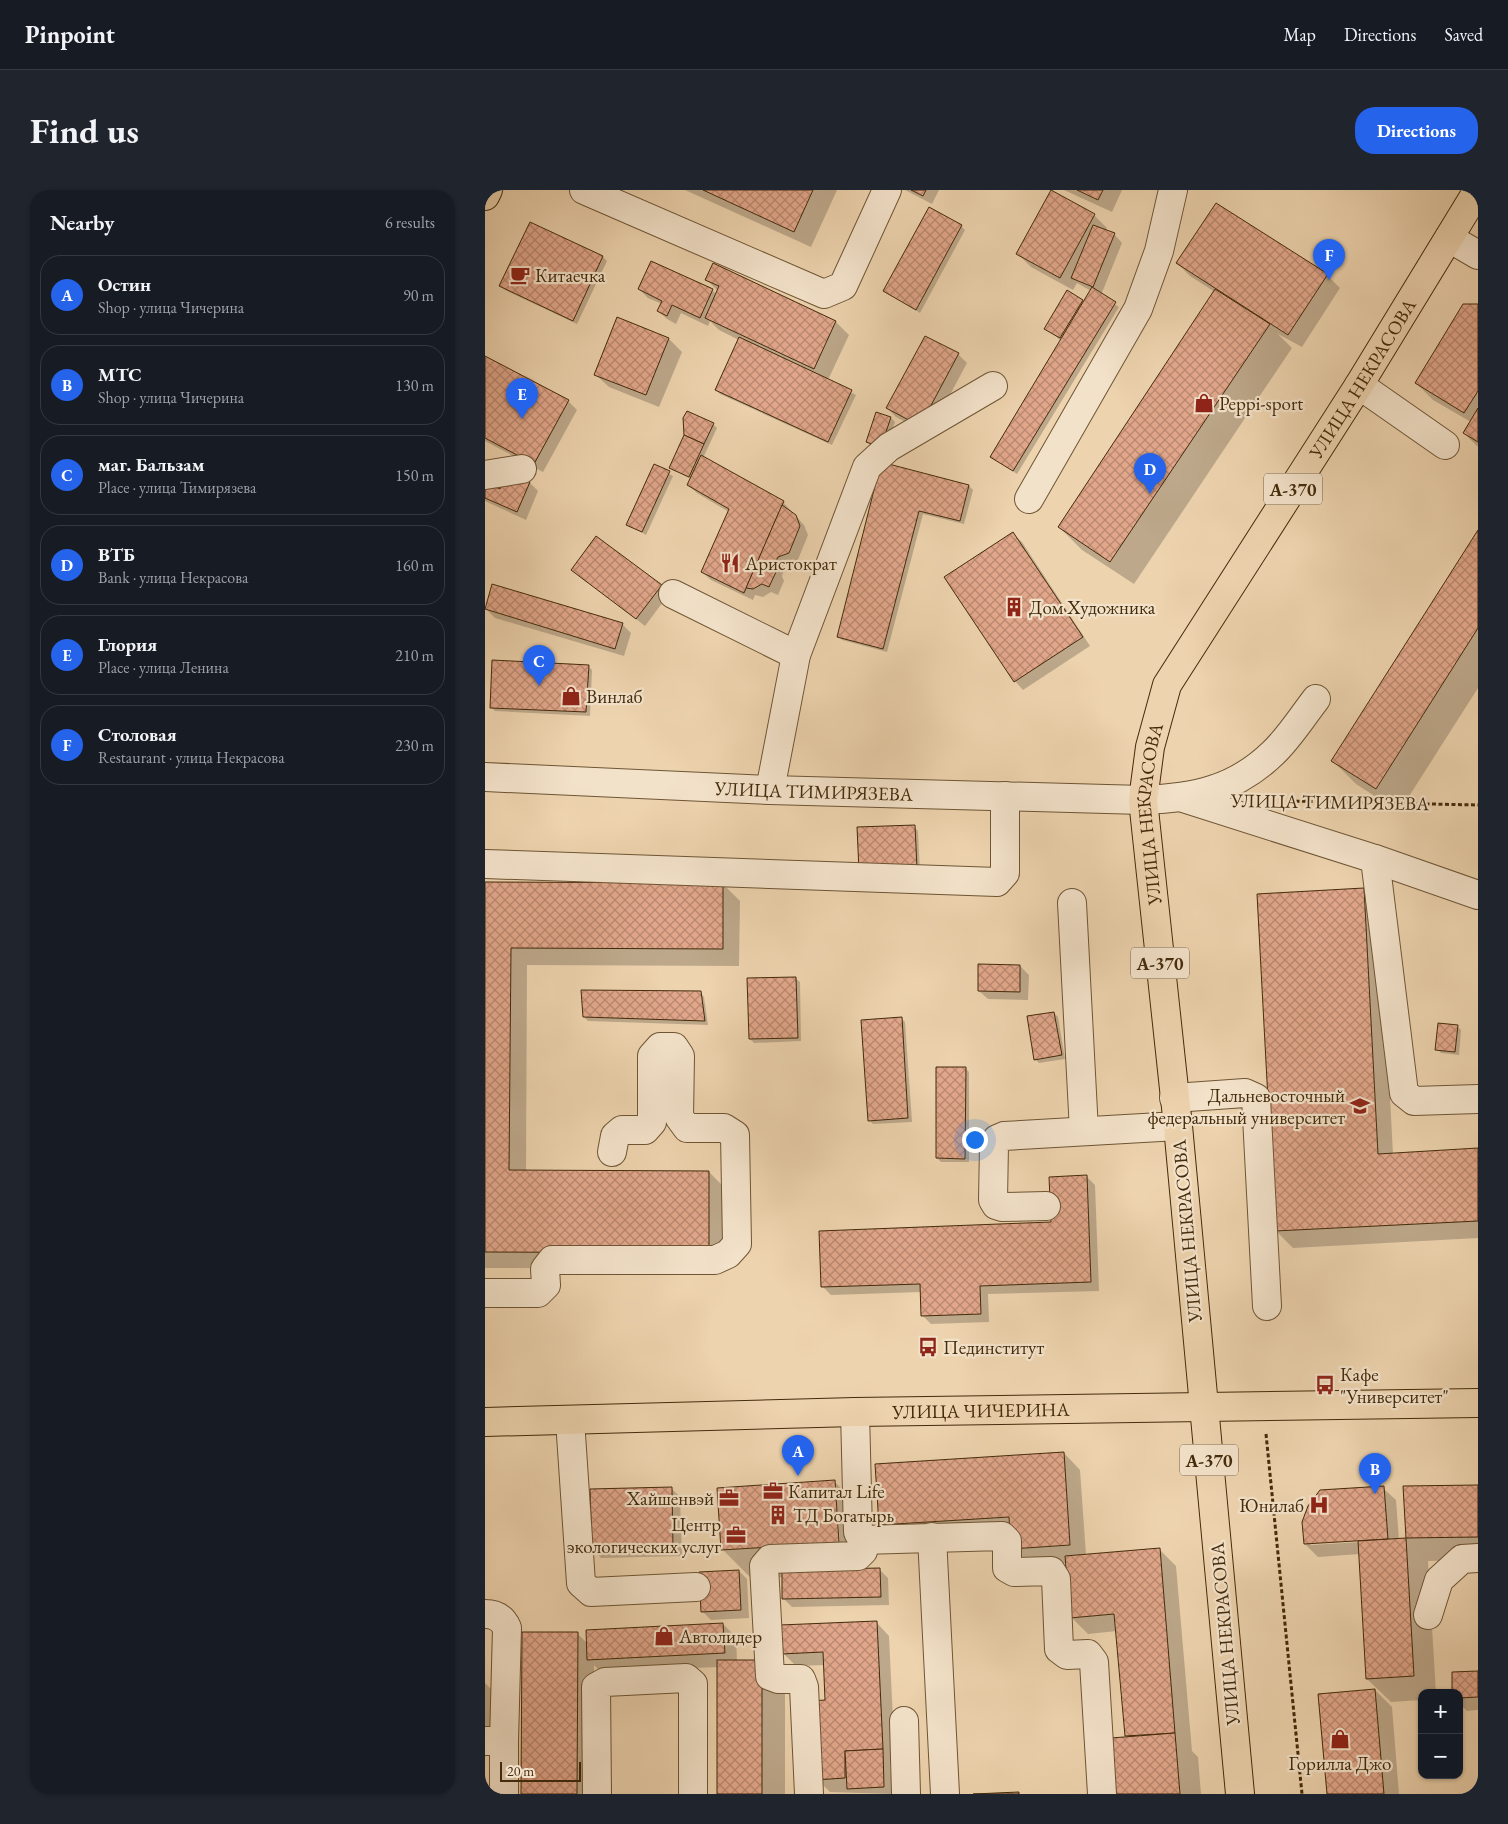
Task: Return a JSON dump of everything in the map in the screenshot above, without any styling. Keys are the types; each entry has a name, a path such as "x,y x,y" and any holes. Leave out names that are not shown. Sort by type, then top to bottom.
{"main road":[{"path":"485,196 488,190"},
{"name":"УЛИЦА НЕКРАСОВА","path":"1240,1794 1178,1126 1143,800 1150,747 1167,685 1359,385 1477,190"},
{"name":"УЛИЦА ЧИЧЕРИНА","path":"485,1422 855,1412 1478,1403"}],"street":[{"path":"584,190 824,294 843,286 887,190"},
{"path":"1029,499 1138,309 1159,251 1173,190"},
{"path":"1449,238 1478,255"},
{"path":"1359,385 1445,445"},
{"path":"770,790 796,655 867,466 889,447 993,386"},
{"path":"485,475 522,469"},
{"path":"673,594 796,655"},
{"path":"1183,798 1214,790 1247,775 1274,752 1316,700"},
{"name":"УЛИЦА ТИМИРЯЗЕВА","path":"485,777 770,790 1143,800 1183,798"},
{"path":"485,864 997,882 1005,873 1005,796"},
{"path":"1183,798 1478,895"},
{"path":"1375,860 1404,1094 1414,1101 1478,1099"},
{"path":"1071,903 1084,1132"},
{"path":"485,1293 538,1293 546,1285 545,1269 552,1260 715,1260 727,1254 737,1244 735,1136 724,1128 687,1128 679,1117 679,1056 674,1047 660,1047 652,1056 652,1122 645,1130 622,1130 615,1136 612,1152"},
{"path":"1174,1098 1245,1093 1256,1098 1267,1306"},
{"path":"1046,1206 1002,1207 996,1205 993,1200 994,1145 997,1139 1004,1136 1178,1126"},
{"path":"809,1794 804,1687 801,1679 778,1679 770,1676 764,1566 771,1559 858,1556 863,1551 863,1540 858,1532 855,1412"},
{"path":"569,1420 581,1584 591,1592 696,1587"},
{"path":"863,1540 1002,1536 1007,1541 1007,1568 1014,1572 1051,1571 1056,1579 1059,1649 1067,1655 1088,1654 1094,1662 1102,1794"},
{"path":"932,1537 945,1794"},
{"path":"1428,1615 1439,1580 1462,1559 1478,1558"},
{"path":"485,1614 491,1614 503,1620 507,1628 494,1741 504,1794"},
{"path":"597,1794 596,1687 605,1682 685,1678 693,1684 693,1794"},
{"path":"904,1722 906,1794"}],"path":[{"name":"УЛИЦА ТИМИРЯЗЕВА","path":"1281,800 1478,805"},
{"path":"1265,1430 1302,1794"}],"building":[{"path":"703,190 813,190 794,232"},
{"path":"911,190 926,190 923,196"},
{"path":"1051,190 1095,214 1060,278 1016,254"},
{"path":"1077,190 1103,190 1098,200"},
{"path":"1216,203 1328,274 1288,335 1176,263"},
{"path":"929,207 962,225 916,310 883,291"},
{"path":"530,222 603,256 573,321 499,286"},
{"path":"1093,225 1115,233 1093,287 1071,278"},
{"path":"651,261 713,289 700,318 672,305 667,316 657,311 662,301 638,289"},
{"path":"713,263 836,321 814,369 705,318 719,286 705,280"},
{"path":"1092,287 1116,302 1013,471 990,457"},
{"path":"1215,289 1270,324 1110,562 1058,527"},
{"path":"1067,290 1083,300 1060,338 1044,329"},
{"path":"1463,304 1478,304 1478,391 1464,413 1415,383"},
{"path":"617,317 669,338 646,395 594,375"},
{"path":"925,336 959,353 920,426 886,408"},
{"path":"739,337 852,390 828,442 715,390"},
{"path":"485,356 569,400 534,464 485,438"},
{"path":"1478,408 1478,442 1463,433"},
{"path":"687,411 714,423 704,444 684,435 683,418"},
{"path":"876,412 891,417 881,447 866,442"},
{"path":"684,435 704,444 689,477 669,468"},
{"path":"701,455 784,501 744,593 701,572 729,509 687,485"},
{"path":"881,462 969,485 960,521 919,511 883,649 837,637"},
{"path":"654,464 670,471 642,532 626,525"},
{"path":"507,472 530,482 517,512 485,498 485,482 500,489"},
{"path":"782,505 796,515 800,526 789,553 778,557 774,566 776,572 769,587 762,584 753,589 746,588"},
{"path":"1478,530 1478,628 1376,789 1331,761"},
{"name":"Дом Художника","path":"1013,532 1083,637 1014,682 944,577"},
{"path":"596,536 662,585 636,619 571,570"},
{"path":"492,584 623,623 615,649 485,609"},
{"path":"492,660 589,665 586,712 490,708"},
{"path":"915,825 917,869 859,871 857,827"},
{"path":"485,882 723,883 723,949 511,948 509,1170 709,1171 709,1253 485,1252"},
{"path":"1364,888 1378,1154 1478,1148 1478,1221 1275,1231 1257,894"},
{"path":"978,964 1020,965 1020,992 978,991"},
{"path":"796,977 798,1038 749,1039 747,978"},
{"path":"581,990 701,991 705,1021 583,1017"},
{"path":"1054,1012 1062,1055 1034,1060 1027,1016"},
{"path":"902,1017 908,1118 868,1121 861,1020"},
{"path":"1438,1023 1458,1025 1455,1052 1435,1050"},
{"path":"936,1067 966,1067 965,1159 936,1158"},
{"path":"1087,1175 1091,1282 980,1286 981,1314 921,1316 920,1284 821,1287 819,1231 1051,1222 1049,1177"},
{"path":"1064,1452 1070,1545 1011,1549 1009,1517 879,1525 875,1464"},
{"name":"ТД Богатырь","path":"835,1480 839,1543 721,1550 717,1488"},
{"path":"1478,1485 1478,1537 1406,1538 1403,1486"},
{"path":"1384,1486 1388,1539 1304,1544 1302,1522 1308,1506 1320,1490"},
{"path":"672,1487 673,1548 592,1550 590,1489"},
{"path":"1406,1538 1414,1676 1366,1679 1358,1541"},
{"path":"1160,1548 1175,1733 1125,1736 1114,1614 1070,1618 1065,1556"},
{"path":"880,1568 881,1597 782,1599 782,1570"},
{"path":"739,1570 741,1610 701,1612 699,1572"},
{"path":"877,1621 883,1749 845,1751 845,1778 815,1780 811,1701 825,1700 823,1652 781,1654 780,1625"},
{"path":"723,1623 725,1653 587,1660 586,1630"},
{"path":"522,1632 578,1632 577,1794 521,1794"},
{"path":"717,1660 762,1660 762,1794 717,1794"},
{"path":"1478,1671 1478,1697 1463,1698 1463,1689 1452,1689 1452,1672"},
{"path":"1375,1689 1384,1794 1327,1794 1318,1694"},
{"path":"1175,1733 1180,1794 1115,1794 1111,1738"},
{"path":"883,1749 884,1787 847,1789 845,1751"},
{"path":"1019,1792 1019,1794 973,1794"}],"place":[{"name":"Китаечка","path":"520,275"},
{"name":"Столовая","path":"1329,280"},
{"name":"Peppi-sport","path":"1204,403"},
{"name":"Глория","path":"522,419"},
{"name":"ВТБ","path":"1150,494"},
{"name":"Аристократ","path":"730,563"},
{"name":"Дом Художника","path":"1014,607"},
{"name":"маг. Бальзам","path":"539,686"},
{"name":"Винлаб","path":"571,696"},
{"name":"Дальневосточный федеральный университет","path":"1360,1106"},
{"name":"Пединститут","path":"928,1347"},
{"name":"Кафе \"Университет\"","path":"1325,1385"},
{"name":"Остин","path":"798,1476"},
{"name":"Капитал Life","path":"773,1491"},
{"name":"МТС","path":"1375,1494"},
{"name":"Хайшенвэй","path":"729,1498"},
{"name":"Юнилаб","path":"1319,1505"},
{"name":"ТД Богатырь","path":"778,1515"},
{"name":"Центр экологических услуг","path":"736,1535"},
{"name":"Автолидер","path":"664,1636"},
{"name":"Горилла Джо","path":"1340,1739"}]}
